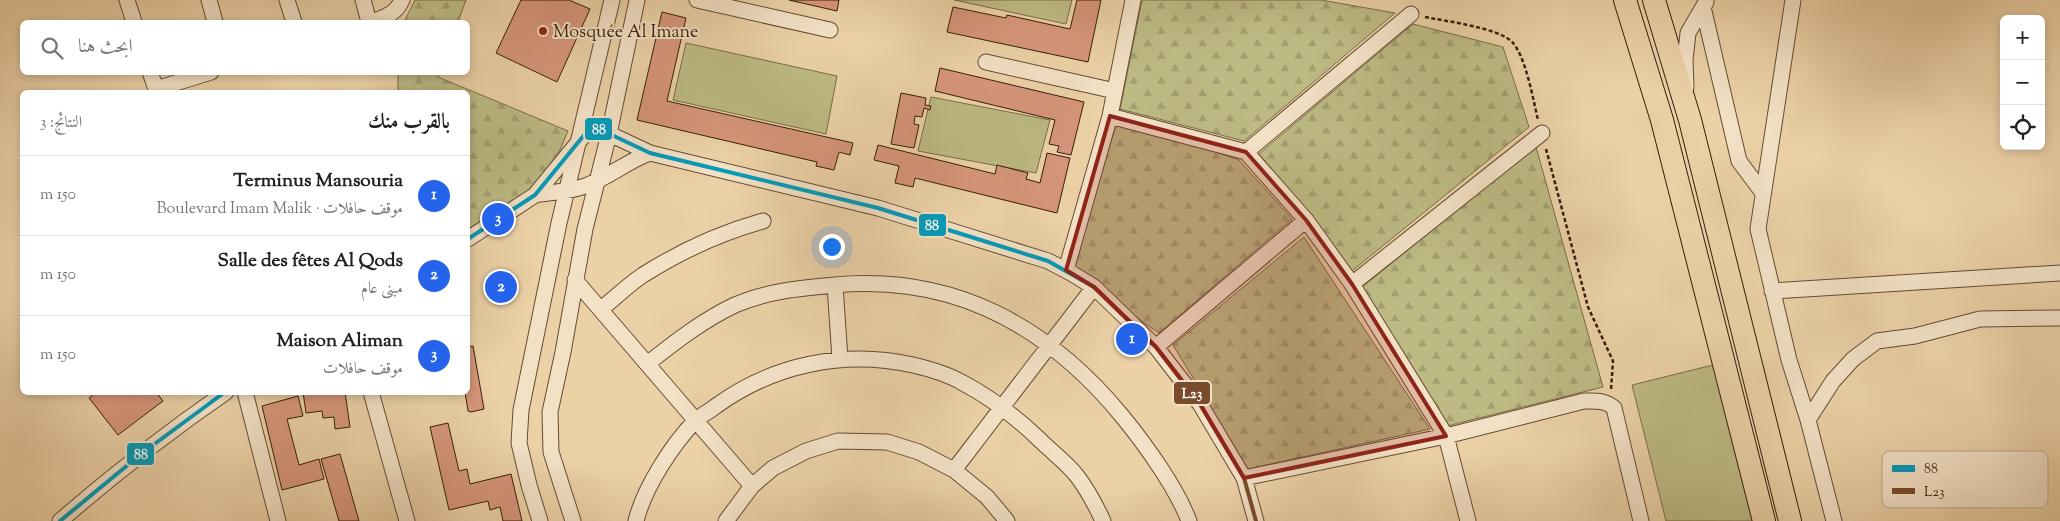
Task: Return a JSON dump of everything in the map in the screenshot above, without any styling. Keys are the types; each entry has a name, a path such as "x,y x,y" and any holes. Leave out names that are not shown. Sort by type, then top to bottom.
{"highway":[{"path":"1625,0 1662,120 1764,521"},
{"path":"1654,0 1687,111 1790,521"}],"street":[{"path":"127,0 133,20"},
{"path":"209,0 214,20"},
{"path":"287,0 293,20"},
{"path":"363,0 369,20"},
{"path":"375,20 394,13 399,8 402,0"},
{"path":"540,521 528,485 519,443 521,410 567,191 612,0"},
{"path":"573,521 551,452 550,412 585,229 609,134 637,0"},
{"path":"697,0 830,30"},
{"path":"1066,270 1110,116 1133,0"},
{"path":"1793,0 1758,229 1772,291 1834,521"},
{"path":"1687,111 1686,60 1688,33 1705,3"},
{"path":"1705,3 1739,161 1763,193"},
{"path":"1246,152 1411,14"},
{"path":"986,62 1115,91"},
{"path":"151,75 156,90"},
{"path":"159,90 202,75"},
{"path":"1110,116 1246,152 1306,220 1352,284 1446,436 1468,521"},
{"path":"470,238 535,195 579,142 591,130 599,129 650,153 878,208 1048,261 1094,287 1156,347 1200,404 1244,478 1256,521"},
{"path":"1352,284 1542,134"},
{"path":"535,195 567,191 587,186 634,159 650,153"},
{"path":"1156,347 1306,220"},
{"path":"601,310 642,276 686,250 721,234 764,222"},
{"path":"1772,291 2060,273"},
{"path":"575,280 752,486"},
{"path":"647,364 682,336 735,305 769,293 810,286 876,283 930,289 957,297 1011,319 1051,346 1082,372 1106,396 1134,431 1166,478 1188,521"},
{"path":"835,285 840,359"},
{"path":"954,470 1051,346 1094,287"},
{"path":"1808,420 1834,381 1853,359 1877,341 1915,336 1980,320 2060,318"},
{"path":"636,521 649,488 673,449 696,420 730,396 757,381 786,370 840,359 870,358 930,369 962,382 1003,408 1033,433 1076,475 1104,521"},
{"path":"67,520 132,461 222,395"},
{"path":"246,395 278,521"},
{"path":"372,395 407,521"},
{"path":"1244,478 1446,436 1584,401 1599,401 1614,408 1641,521"},
{"path":"726,521 752,486 773,468 806,451 838,441 887,442 918,452 954,470 987,497 1007,521"}],"path":[{"path":"1411,14 1498,33 1512,42 1526,72 1588,307 1613,361 1613,375 1608,404"}],"highlighted area":[{"path":"1110,116 1246,152 1306,220 1352,284 1446,436 1244,478 1200,404 1156,347 1094,287 1066,270"}],"green space":[{"path":"415,0 466,0 459,20 405,20"},
{"path":"954,0 1072,0 1066,24"},
{"path":"1142,0 1321,0 1395,13 1244,141 1120,109"},
{"path":"1413,24 1503,47 1529,127 1352,271 1259,154"},
{"path":"686,43 837,76 826,134 673,100"},
{"path":"398,75 438,75 438,77 469,90 398,90"},
{"path":"470,90 568,131 546,183 470,228"},
{"path":"931,97 1050,120 1036,173 918,151"},
{"path":"1118,118 1239,160 1292,219 1159,333 1071,273"},
{"path":"1536,147 1603,387 1447,426 1362,287"},
{"path":"1304,237 1430,429 1248,469 1173,345"},
{"path":"1717,364 1754,521 1666,521 1632,385"}],"building":[{"name":"Mosquée Al Imane","path":"521,0 569,0 590,9 557,82 496,53"},
{"path":"789,0 839,0 837,11"},
{"path":"1077,0 1101,0 1088,62 947,32 953,7 1006,18 1007,15 1070,29"},
{"path":"662,12 686,18 667,101 853,143 850,155 839,152 834,170 816,166 817,162 637,120"},
{"path":"940,68 1084,102 1071,155 1057,152 1059,146 1049,144 1055,120 935,91"},
{"path":"901,93 926,98 925,105 931,106 930,110 924,108 922,117 915,116 914,124 919,125 914,148 891,144"},
{"path":"878,145 995,174 997,165 1028,173 1026,179 1040,183 1047,153 1070,158 1057,213 915,178 913,187 895,183 899,166 874,160"},
{"path":"473,346 484,409 471,412 468,411 465,395 470,395 470,347"},
{"path":"92,395 158,395 163,401 118,435 89,398"},
{"path":"303,395 345,395 350,427 335,429 334,417 323,418 322,411 306,413"},
{"path":"298,396 303,416 287,419 299,465 319,459 324,479 282,490 262,406"},
{"path":"448,423 459,471 467,469 470,484 511,474 522,521 503,521 500,507 490,510 488,501 449,510 430,427"},
{"path":"340,454 359,521 339,521 321,459"}],"transit line":[{"name":"88","path":"470,238 535,195 585,134 591,130 599,129 650,153 878,208 1048,261 1094,287"},
{"name":"L23","path":"1094,287 1156,347 1200,404 1244,478 1256,521"},
{"name":"88","path":"60,521 141,454 221,395"}],"place":[{"name":"Mosquée Al Imane","path":"543,31"},
{"name":"Maison Aliman","path":"498,219"},
{"name":"Salle des fêtes Al Qods","path":"501,287"},
{"name":"Terminus Mansouria","path":"1132,339"}]}
